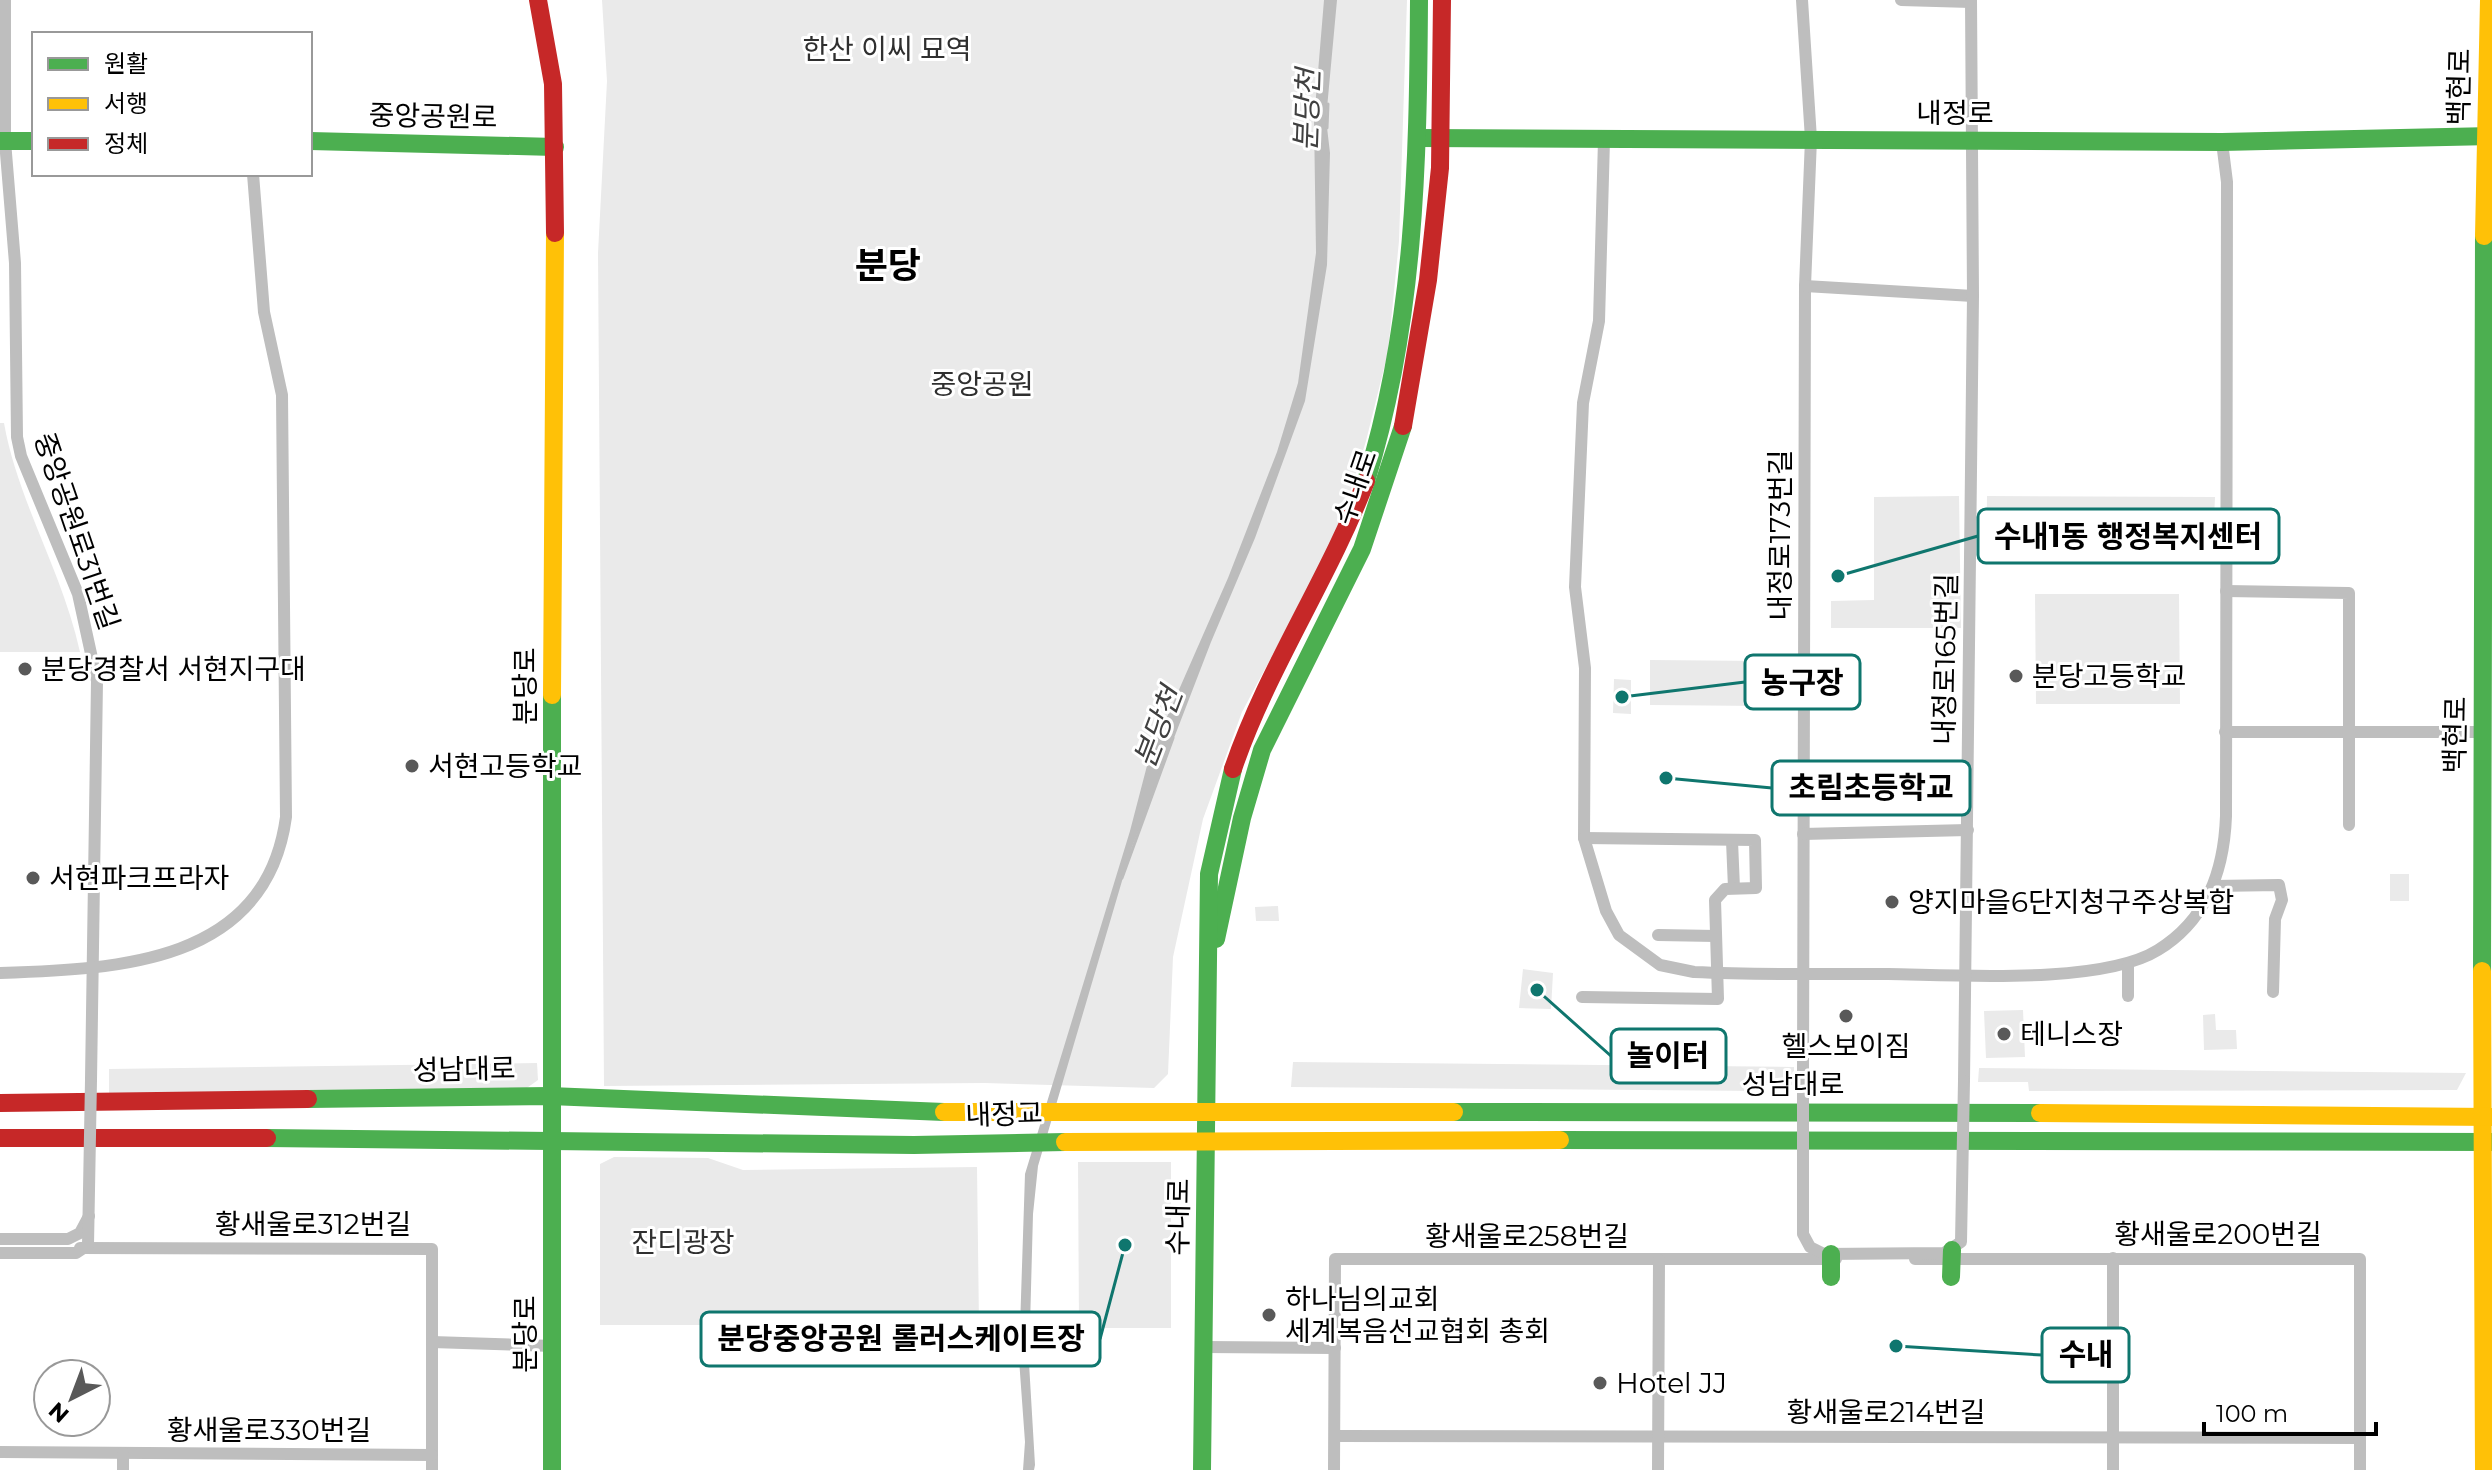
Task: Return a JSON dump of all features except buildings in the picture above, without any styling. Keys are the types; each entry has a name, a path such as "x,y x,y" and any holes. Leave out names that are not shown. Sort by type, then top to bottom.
{"main road":[{"name":"분당로","path":"538,0 553,84 555,147 550,1096 552,1470"},
{"name":"수내로","path":"1202,1470 1209,874 1227,787 1253,718 1346,534 1386,414 1409,274 1418,138 1419,0"},
{"name":"수내로","path":"1209,965 1233,874 1242,818 1262,750 1298,672 1362,549 1396,454 1423,316 1442,138 1442,0"},
{"name":"백현로","path":"2484,1470 2487,1117 2483,732 2489,0"},
{"name":"내정로","path":"1418,138 2222,142 2489,136"},
{"path":"2,141 32,141"},
{"name":"중앙공원로","path":"312,141 555,147"},
{"name":"성남대로","path":"0,1103 550,1096 929,1112 1206,1110 2487,1117"},
{"path":"0,1138 551,1139"},
{"name":"내정교","path":"551,1139 914,1145 1096,1139"},
{"name":"성남대로","path":"1096,1139 2487,1142"},
{"path":"1951,1277 1952,1250"},
{"path":"1831,1254 1831,1277"}],"street":[{"name":"내정로173번길","path":"1802,0 1811,139 1805,286 1803,1234 1805,1241 1816,1252 1831,1254"},
{"path":"1901,0 1971,1"},
{"name":"중앙공원로31번길","path":"0,1251 81,1252 90,1242 97,681 78,594 21,456 17,437 15,275 2,141 3,1"},
{"name":"내정로165번길","path":"1952,1250 1961,1242 1967,975 1973,296 1971,1"},
{"path":"1604,140 1599,321 1583,403 1575,587 1585,668 1584,838 1606,911 1619,935 1660,965 1718,973 1967,975 2086,971 2128,965 2157,951 2181,932 2214,886 2225,844 2227,182 2222,142"},
{"path":"0,973 93,970 162,957 211,934 258,891 282,846 286,817 282,395 264,312 253,176"},
{"path":"0,276 15,275"},
{"path":"1805,286 1973,296"},
{"path":"2226,591 2349,593 2349,825"},
{"path":"2225,732 2483,732"},
{"path":"1803,834 1968,830"},
{"path":"1582,997 1718,999 1715,900 1725,889 1763,888 1755,840 1584,838"},
{"path":"1732,841 1734,888"},
{"path":"2214,886 2279,885 2282,900 2275,919 2273,992"},
{"path":"1658,935 1716,936"},
{"path":"2128,965 2128,996"},
{"path":"0,1239 68,1239 80,1233 91,1214"},
{"name":"황새울로312번길","path":"0,1251 20,1248 432,1249 432,1470"},
{"path":"1831,1254 1952,1250"},
{"path":"2113,1258 2113,1470"},
{"name":"황새울로258번길","path":"1334,1470 1335,1259 1895,1259"},
{"name":"황새울로200번길","path":"1895,1259 2360,1259 2360,1470"},
{"path":"1658,1470 1659,1260"},
{"path":"432,1342 553,1346"},
{"path":"1204,1347 1335,1348"},
{"path":"1335,1436 1659,1436"},
{"name":"황새울로214번길","path":"1659,1436 2114,1437"},
{"path":"2114,1437 2360,1438"},
{"name":"황새울로330번길","path":"0,1452 432,1455"},
{"path":"123,1453 123,1470"},
{"path":"288,1454 288,1470"}],"green space":[{"name":"중앙공원","path":"602,0 1407,0 1399,241 1388,352 1366,441 1337,534 1242,712 1203,819 1173,957 1168,1074 1154,1088 985,1083 604,1086 598,253 607,81"},
{"path":"0,423 4,423 19,481 63,594 80,652 0,652"},
{"path":"1959,496 1961,628 1831,628 1831,601 1874,600 1874,497"},
{"path":"1987,496 2215,497 2212,563 1986,564"},
{"path":"2035,594 2179,594 2180,704 2036,704"},
{"path":"1650,660 1762,661 1762,706 1650,705"},
{"path":"1614,679 1631,680 1631,714 1613,713"},
{"path":"2390,874 2409,874 2409,901 2390,901"},
{"path":"1278,906 1279,921 1256,921 1255,907"},
{"path":"1523,969 1553,973 1551,1009 1519,1008"},
{"name":"테니스장","path":"2023,1010 2025,1057 1986,1058 1984,1011"},
{"path":"2215,1014 2216,1030 2236,1030 2237,1049 2204,1050 2203,1015"},
{"path":"1293,1062 1794,1067 1794,1085 1760,1085 1759,1091 1291,1087"},
{"path":"537,1063 538,1080 524,1090 109,1096 109,1069"},
{"path":"1979,1068 2466,1073 2457,1090 2029,1091 2028,1082 1978,1082"},
{"name":"잔디광장","path":"614,1157 708,1158 743,1170 977,1167 979,1325 600,1325 600,1164"},
{"path":"1078,1162 1171,1162 1171,1328 1079,1328"}],"shaded area":[{"path":"1324,0 1337,0 1326,119 1330,153 1327,265 1305,401 1255,538 1211,642 1132,847 1038,1166 1033,1214 1029,1363 1035,1465 1034,1470 1023,1470 1025,1442 1019,1359 1025,1174 1130,831 1149,758 1228,578 1277,452 1298,383 1316,253 1314,120"}],"waterway":[{"name":"분당천","path":"1327,128 1328,104"},
{"name":"분당천","path":"1122,878 1173,738"}],"traffic: fast":[{"path":"1366,481 1395,362 1404,303 1415,183 1419,0"},
{"path":"1418,138 2222,142 2492,136"},
{"path":"0,141 32,141"},
{"path":"312,141 555,147"},
{"path":"2482,971 2484,236"},
{"path":"1216,939 1242,818 1262,750 1362,549 1403,426"},
{"path":"552,695 552,1470"},
{"path":"1202,1470 1209,874 1233,769"},
{"path":"308,1099 550,1096 944,1112"},
{"path":"1454,1112 2040,1113"},
{"path":"267,1138 914,1145 1065,1142"},
{"path":"1560,1140 2492,1142"},
{"path":"1951,1277 1952,1250"},
{"path":"1831,1254 1831,1277"}],"traffic: slow":[{"path":"2484,236 2489,0"},
{"path":"552,695 555,233"},
{"path":"2482,971 2484,1470"},
{"path":"944,1112 1454,1112"},
{"path":"2040,1113 2492,1117"},
{"path":"1065,1142 1560,1140"}],"traffic: jam":[{"path":"538,0 553,84 555,233"},
{"path":"1403,426 1428,280 1440,168 1442,0"},
{"path":"1233,769 1263,696 1334,554 1366,481"},
{"path":"0,1103 308,1099"},
{"path":"0,1138 267,1138"}],"place":[{"name":"수내1동 행정복지센터","path":"1838,576"},
{"name":"분당경찰서 서현지구대","path":"25,669"},
{"name":"분당고등학교","path":"2016,676"},
{"name":"농구장","path":"1622,697"},
{"name":"서현고등학교","path":"412,766"},
{"name":"초림초등학교","path":"1666,778"},
{"name":"서현파크프라자","path":"33,878"},
{"name":"양지마을6단지청구주상복합","path":"1892,902"},
{"name":"놀이터","path":"1537,990"},
{"name":"헬스보이짐","path":"1846,1016"},
{"name":"테니스장","path":"2004,1034"},
{"name":"분당중앙공원 롤러스케이트장","path":"1125,1245"},
{"name":"하나님의교회 세계복음선교협회 총회","path":"1269,1315"},
{"name":"수내","path":"1896,1346"},
{"name":"Hotel JJ","path":"1600,1383"}],"district":[{"name":"분당","path":"888,265"}],"park label":[{"name":"한산 이씨 묘역","path":"887,49"}]}
